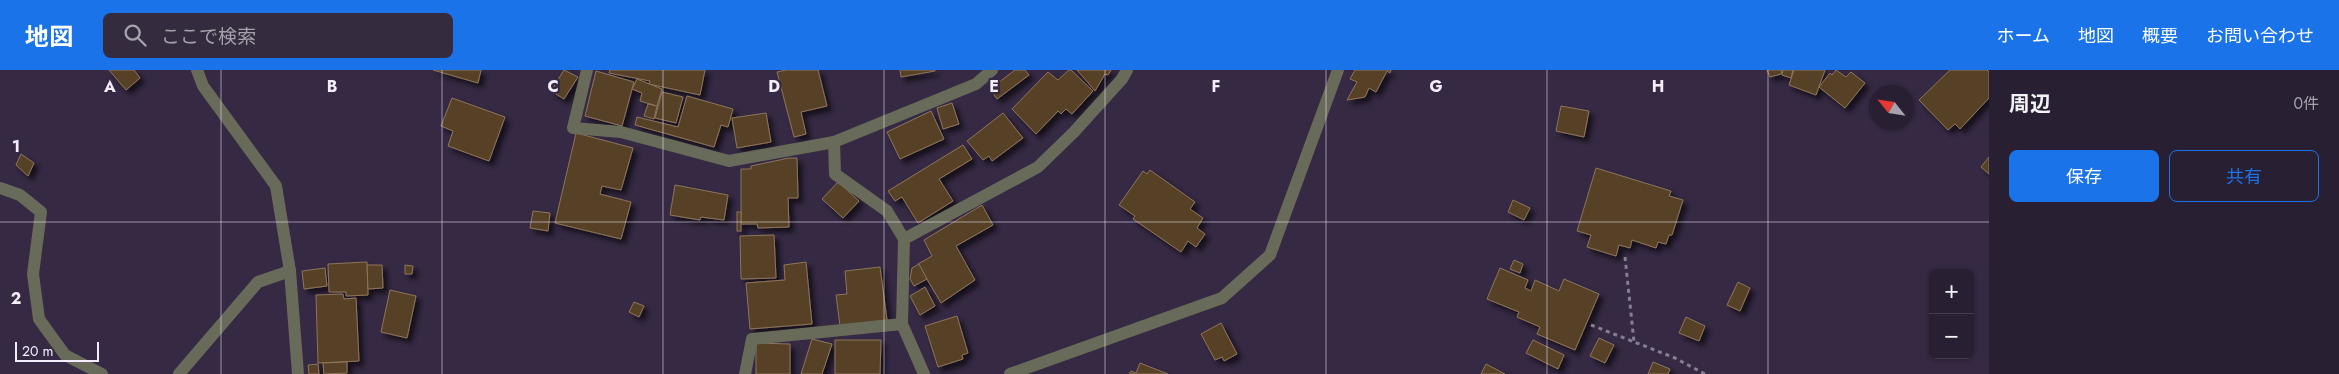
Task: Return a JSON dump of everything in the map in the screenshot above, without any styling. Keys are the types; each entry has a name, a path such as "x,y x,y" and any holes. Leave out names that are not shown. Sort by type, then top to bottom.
{"street":[{"path":"198,70 203,86 276,186 290,271 298,374"},
{"path":"587,70 574,128 621,132 729,161 834,142 976,84 992,70"},
{"path":"904,239 1038,167 1074,132 1122,79 1127,70"},
{"path":"1010,374 1222,298 1270,255 1338,70"},
{"path":"834,142 835,174 887,211 904,239 902,324 924,374"},
{"path":"0,188 20,195 41,212 32,274 39,319 65,355 102,374"},
{"path":"178,374 258,282 290,271"},
{"path":"746,374 752,339 902,324"}],"path":[{"path":"1625,257 1634,342"},
{"path":"1591,325 1674,358 1705,374"}],"building":[{"path":"109,70 134,70 140,78 126,90"},
{"path":"433,70 481,70 478,83"},
{"path":"564,70 578,77 564,99 551,91"},
{"path":"610,70 705,70 700,95 649,84 650,81 609,73"},
{"path":"786,70 818,70 827,106 801,112 806,134 794,137 777,72"},
{"path":"900,70 935,70 935,71 901,77"},
{"path":"1015,70 1025,70 1029,75 997,99 990,89"},
{"path":"1069,70 1093,91 1072,114 1066,109 1061,114 1058,111 1036,134 1012,109 1048,72 1058,80"},
{"path":"1077,70 1111,70 1108,75 1105,74 1095,91"},
{"path":"1355,70 1391,70 1390,73 1387,71 1376,92 1369,88 1365,97 1347,100 1357,82 1350,79"},
{"path":"1767,70 1782,70 1781,74 1770,77"},
{"path":"1783,70 1793,70 1791,78 1782,75"},
{"path":"1794,70 1825,70 1816,95 1789,85"},
{"path":"1836,70 1846,77 1851,72 1865,83 1845,108 1819,87 1830,73 1832,75"},
{"path":"1950,70 1987,70 1989,72 1989,98 1960,129 1955,124 1948,130 1919,100"},
{"path":"596,71 634,82 622,126 585,116"},
{"path":"637,79 662,89 657,106 640,101 642,93 632,89"},
{"path":"662,92 683,97 676,123 655,118"},
{"path":"687,96 733,109 728,127 721,125 714,147 635,125 637,117 678,127"},
{"path":"452,98 505,117 489,161 448,146 453,131 441,126"},
{"path":"952,103 959,124 943,129 937,108"},
{"path":"648,104 657,106 654,119 644,116"},
{"path":"1561,106 1589,111 1584,137 1556,131"},
{"path":"931,111 944,139 900,159 887,132"},
{"path":"766,113 771,142 737,148 732,118"},
{"path":"1003,113 1023,138 992,161 989,156 983,160 967,141"},
{"path":"576,133 633,148 621,190 602,186 600,194 631,202 621,239 555,223"},
{"path":"963,145 972,159 939,179 953,201 918,223 902,197 895,201 888,191"},
{"path":"21,154 34,163 28,176 16,165"},
{"path":"1989,157 1989,174 1981,167"},
{"path":"797,158 798,198 788,198 789,227 758,228 757,224 741,224 741,169 751,169 751,166"},
{"path":"1596,168 1671,191 1669,196 1683,200 1672,235 1669,235 1666,244 1658,242 1656,248 1632,240 1630,248 1619,245 1616,256 1587,247 1591,235 1577,231"},
{"path":"1150,170 1195,202 1190,209 1203,218 1197,228 1205,234 1196,247 1188,241 1181,252 1133,219 1135,216 1119,205 1143,171 1147,174"},
{"path":"838,182 859,201 843,218 822,199"},
{"path":"675,185 728,195 724,220 701,217 700,220 670,215"},
{"path":"1513,200 1530,208 1524,220 1508,212"},
{"path":"982,205 993,225 956,246 975,280 941,303 918,264 932,256 924,240"},
{"path":"533,211 550,213 548,231 530,228"},
{"path":"737,212 741,212 741,231 737,231"},
{"path":"774,235 776,278 741,279 740,236"},
{"path":"1514,260 1523,264 1520,273 1510,269"},
{"path":"367,262 368,295 346,296 346,292 329,292 328,264"},
{"path":"806,262 812,324 750,329 746,283 785,280 784,265"},
{"path":"919,264 927,279 914,286 910,279 912,268"},
{"path":"367,265 382,265 383,288 368,289"},
{"path":"405,265 413,266 412,274 405,274"},
{"path":"880,267 887,320 840,326 836,295 847,294 845,271"},
{"path":"325,268 327,286 304,289 302,271"},
{"path":"1500,268 1528,280 1525,288 1531,291 1535,280 1559,291 1564,279 1599,294 1575,350 1537,334 1540,327 1517,317 1519,312 1487,299"},
{"path":"1738,282 1750,288 1740,311 1727,305"},
{"path":"925,287 935,306 920,315 910,296"},
{"path":"390,290 416,296 407,338 381,332"},
{"path":"343,294 344,299 356,298 359,361 318,363 316,295"},
{"path":"634,302 644,306 639,317 629,312"},
{"path":"957,316 968,353 962,355 963,359 938,367 925,326"},
{"path":"1686,317 1705,326 1699,341 1679,333"},
{"path":"1221,323 1237,354 1224,361 1222,357 1215,360 1201,334"},
{"path":"1599,338 1614,345 1605,363 1590,356"},
{"path":"812,339 832,344 822,374 801,374"},
{"path":"835,340 881,340 880,374 835,374"},
{"path":"1533,340 1564,355 1558,369 1526,353"},
{"path":"756,343 790,344 790,374 756,374"},
{"path":"347,362 347,373 324,374 323,363"},
{"path":"1653,362 1670,369 1668,374 1648,374"},
{"path":"1140,363 1168,374 1129,374 1131,371 1136,373"},
{"path":"318,364 319,374 309,374 308,365"},
{"path":"1486,364 1505,374 1481,374"}]}
